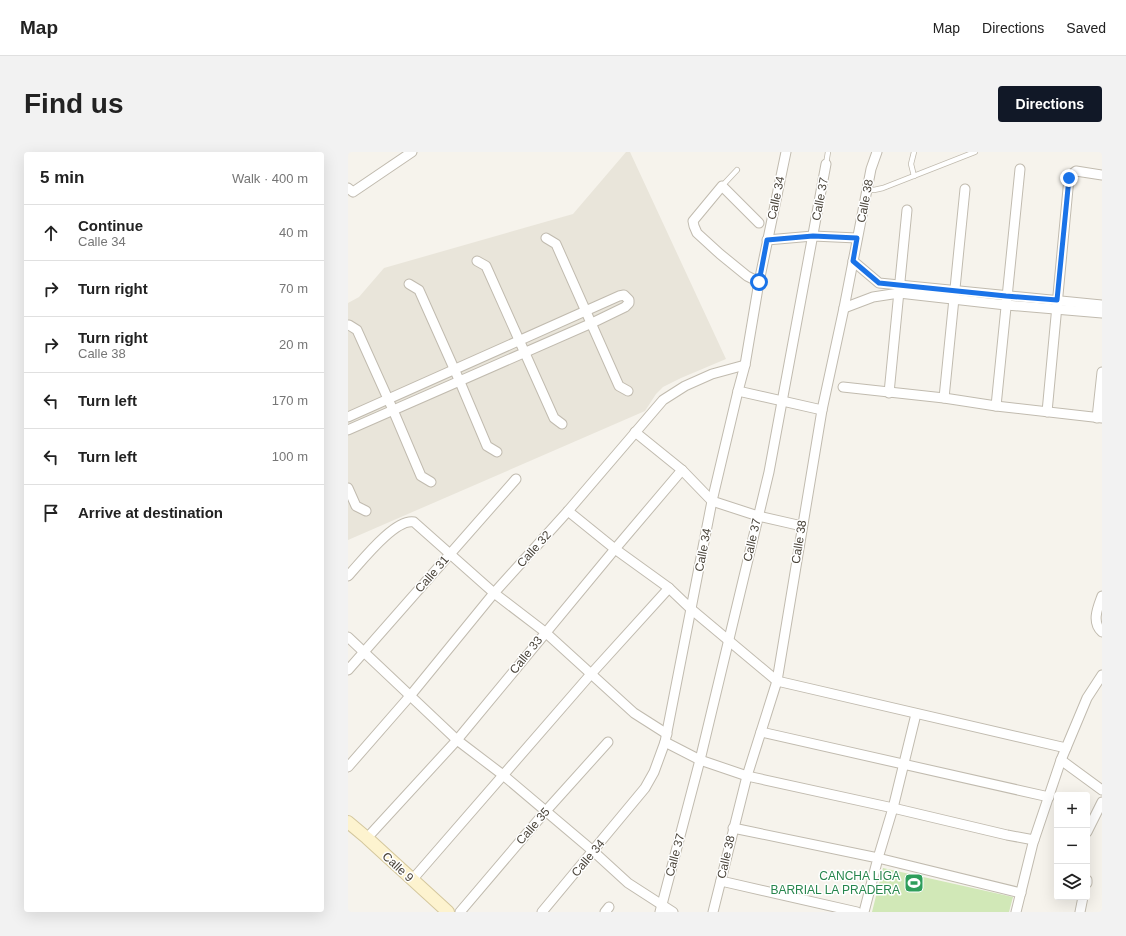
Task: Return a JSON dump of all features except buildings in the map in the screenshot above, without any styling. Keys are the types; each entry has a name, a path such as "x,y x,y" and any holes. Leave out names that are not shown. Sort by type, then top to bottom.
{"street":[{"path":"350,190 412,152"},
{"name":"Calle 34","path":"543,912 645,788 654,772 666,738 712,501 745,365 767,240 786,152"},
{"name":"Calle 38","path":"713,912 747,776 777,681 822,410 844,308 871,169 877,152"},
{"name":"Calle 37","path":"661,909 700,760 768,472 826,164"},
{"path":"996,406 1020,169"},
{"path":"1046,412 1069,178 1076,171 1102,175"},
{"path":"759,223 722,186 693,221 697,233 747,276 759,282"},
{"path":"944,398 965,189"},
{"path":"889,393 907,210"},
{"path":"767,240 813,236 857,238"},
{"path":"546,238 556,244 592,323 618,386 628,391"},
{"path":"477,261 486,266 554,418 562,424"},
{"path":"853,261 879,283 900,289 1006,301 1056,310 1102,313"},
{"path":"409,284 418,290 487,446 497,452"},
{"path":"844,308 900,289"},
{"path":"348,417 621,295 626,296 629,300 627,306 592,323 348,430"},
{"path":"1006,301 1057,300 1102,305"},
{"path":"349,325 357,330 421,476 431,482"},
{"name":"Calle 32","path":"348,767 410,696 494,593 568,511 663,400 685,386 712,374 745,365"},
{"path":"843,388 944,398 996,406 1100,418 1102,372"},
{"path":"738,391 822,410"},
{"path":"635,432 682,470 712,501 758,516 802,526"},
{"name":"Calle 33","path":"368,838 457,740 545,632 682,470"},
{"name":"Calle 31","path":"348,670 516,479"},
{"path":"348,488 356,506 366,511"},
{"path":"568,511 615,549 669,588 691,609 777,681 1066,748"},
{"path":"348,576 387,534 405,522 414,522 494,593 545,632 634,713 666,738 700,760 747,776 1034,840"},
{"path":"412,880 591,674 669,588"},
{"path":"1102,596 1096,614 1098,628 1102,632"},
{"path":"348,637 457,740 593,851 628,883 661,909 674,912"},
{"path":"1016,912 1034,840 1061,760 1087,698 1102,675"},
{"path":"864,912 893,808 916,714"},
{"path":"761,732 1049,797"},
{"name":"Calle 35","path":"460,912 545,812 608,742"},
{"path":"1061,760 1102,790"},
{"path":"1089,828 1102,802"},
{"name":"Calle 9","path":"348,822 368,838 448,912"},
{"path":"733,828 878,858 1021,892"},
{"path":"721,881 857,912"},
{"path":"1080,912 1083,900"}],"lane":[{"path":"826,164 828,152"},
{"path":"914,152 911,164 914,176"},
{"path":"867,189 874,190 883,188 975,152"},
{"path":"722,186 737,170"}],"shaded area":[{"path":"626,152 630,152 726,359 663,387 656,394 645,411 348,540 348,303 359,297 384,268 573,214"}],"green space":[{"name":"CANCHA LIGA BARRIAL LA PRADERA","path":"883,868 1013,897 1009,912 872,912"}],"place":[{"name":"CANCHA LIGA BARRIAL LA PRADERA","path":"914,883"}],"route":[{"path":"759,282 767,240 813,236 857,238 853,261 879,283 1057,300 1069,178"}]}
